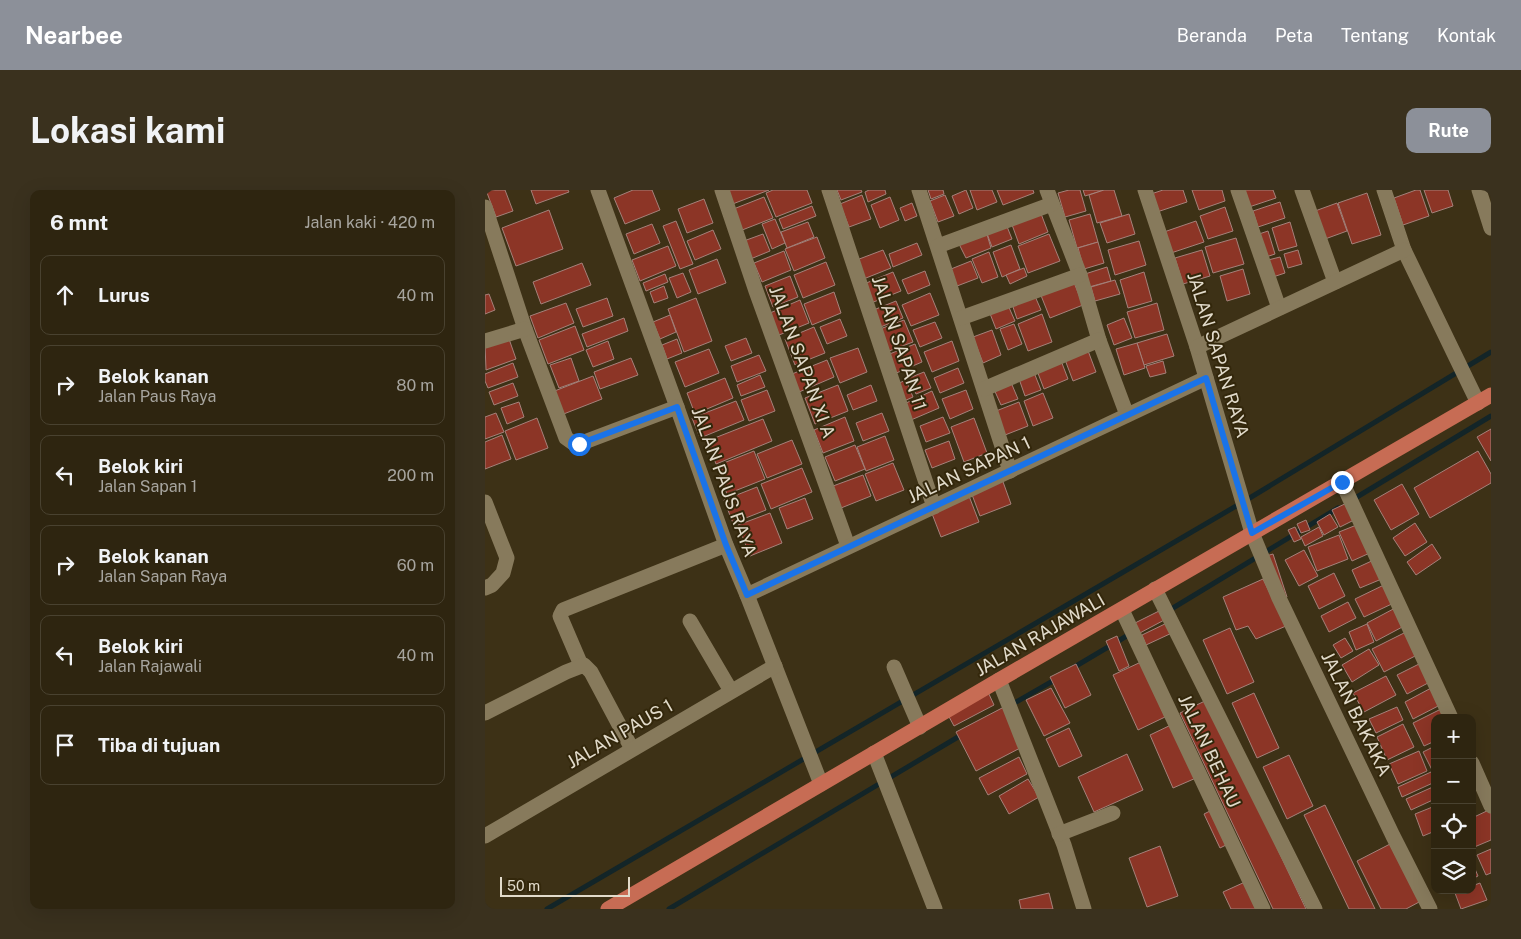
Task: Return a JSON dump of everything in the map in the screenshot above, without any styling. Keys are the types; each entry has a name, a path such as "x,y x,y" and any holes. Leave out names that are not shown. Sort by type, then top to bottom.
{"main road":[{"name":"JALAN RAJAWALI","path":"608,909 1484,399"}],"street":[{"name":"JALAN PAUS RAYA","path":"597,190 726,545 821,784"},
{"name":"JALAN SAPAN XI A","path":"722,190 756,291 848,546"},
{"name":"JALAN SAPAN 11","path":"829,190 934,508"},
{"path":"919,190 1010,471"},
{"name":"JALAN SAPAN RAYA","path":"1145,190 1197,346 1252,533"},
{"path":"1238,190 1279,308"},
{"path":"1302,190 1335,282"},
{"path":"1384,190 1404,250 1484,399"},
{"path":"1479,190 1491,228"},
{"path":"938,246 1050,197 1080,275 1099,340 1127,415"},
{"path":"485,207 525,329 564,434 573,443 579,444 677,407"},
{"path":"1197,346 1404,250"},
{"path":"961,318 1080,275"},
{"path":"485,342 525,329"},
{"path":"984,389 1099,340"},
{"name":"JALAN SAPAN 1","path":"747,595 1206,378"},
{"path":"1342,482 1449,714"},
{"path":"485,502 507,558 503,573 492,585 485,588"},
{"name":"JALAN BAKAKA","path":"1252,533 1295,630 1393,836 1431,909"},
{"path":"581,665 560,616 563,610 726,545"},
{"path":"1155,589 1315,909"},
{"name":"JALAN BEHAU","path":"1122,610 1263,909"},
{"path":"690,621 731,691"},
{"path":"485,713 584,665 588,668 632,748"},
{"name":"JALAN PAUS 1","path":"485,836 632,748 775,666"},
{"path":"894,667 920,727"},
{"path":"999,680 1059,834 1084,909"},
{"path":"874,753 935,909"},
{"path":"1476,772 1491,806"},
{"path":"1059,834 1113,813"}],"building":[{"path":"486,190 505,190 513,211 496,217"},
{"path":"531,190 568,190 569,192 536,204"},
{"path":"633,190 652,190 660,210 625,224 614,198"},
{"path":"724,190 769,190 730,205"},
{"path":"773,190 807,190 812,203 776,217 766,193"},
{"path":"837,190 861,190 862,192 841,200"},
{"path":"869,190 885,190 886,194 868,202 865,192"},
{"path":"928,190 943,190 944,194 931,199"},
{"path":"966,190 973,208 959,214 952,196"},
{"path":"970,190 992,190 997,202 977,210"},
{"path":"997,190 1033,190 1034,193 1003,205"},
{"path":"1080,190 1086,211 1065,217 1058,193"},
{"path":"1083,190 1104,190 1085,196"},
{"path":"1104,190 1114,190 1122,216 1097,223 1089,195"},
{"path":"1163,190 1183,190 1187,202 1157,212 1151,194"},
{"path":"1192,190 1222,190 1225,201 1199,210"},
{"path":"1244,190 1273,190 1276,198 1249,207"},
{"path":"1420,190 1429,216 1403,225 1394,198"},
{"path":"1424,190 1448,190 1453,206 1432,213"},
{"path":"1367,193 1381,235 1352,244 1338,203"},
{"path":"862,195 871,219 849,227 840,204"},
{"path":"945,195 954,216 938,222 930,201"},
{"path":"764,197 773,218 737,232 731,210"},
{"path":"890,197 899,220 880,228 871,205"},
{"path":"704,199 713,223 687,233 678,209"},
{"path":"1280,202 1285,218 1258,227 1253,211"},
{"path":"912,203 917,216 905,221 900,208"},
{"path":"1337,203 1347,231 1325,239 1315,211"},
{"path":"812,206 816,216 783,229 779,219"},
{"path":"1225,207 1233,231 1208,239 1200,216"},
{"path":"549,210 563,249 516,266 502,228"},
{"path":"1040,211 1048,232 1019,244 1011,222"},
{"path":"1090,214 1098,242 1077,248 1069,220"},
{"path":"1129,214 1135,234 1107,243 1100,223"},
{"path":"775,219 785,243 772,249 762,224"},
{"path":"676,221 693,264 680,269 663,226"},
{"path":"1196,221 1204,242 1168,254 1161,233"},
{"path":"808,222 814,237 787,248 781,232"},
{"path":"1290,222 1297,246 1279,251 1272,228"},
{"path":"652,224 660,243 634,254 626,234"},
{"path":"1006,224 1012,239 992,247 986,231"},
{"path":"713,230 721,249 695,260 687,241"},
{"path":"986,231 991,248 966,258 957,240"},
{"path":"1268,231 1275,254 1263,258 1256,235"},
{"path":"763,234 770,251 748,260 741,242"},
{"path":"1049,234 1060,261 1028,273 1018,246"},
{"path":"817,237 825,258 794,271 785,249"},
{"path":"1236,238 1244,264 1213,273 1205,247"},
{"path":"1139,241 1146,265 1115,275 1108,250"},
{"path":"1098,242 1104,263 1084,269 1078,248"},
{"path":"917,243 922,255 893,267 889,254"},
{"path":"1011,245 1020,269 1002,277 993,252"},
{"path":"668,246 676,266 640,281 632,260"},
{"path":"883,250 891,268 861,280 854,261"},
{"path":"1202,250 1210,276 1183,284 1175,258"},
{"path":"1298,250 1302,264 1288,268 1284,254"},
{"path":"784,251 791,270 762,282 754,263"},
{"path":"989,252 998,277 982,283 972,259"},
{"path":"1280,257 1285,273 1273,277 1268,260"},
{"path":"717,259 726,283 698,294 689,270"},
{"path":"971,261 978,278 957,286 951,269"},
{"path":"826,262 835,285 803,298 794,275"},
{"path":"582,263 591,285 541,304 533,282"},
{"path":"1107,267 1111,281 1089,287 1085,274"},
{"path":"1024,268 1027,276 1010,284 1006,275"},
{"path":"1243,269 1250,294 1227,301 1220,276"},
{"path":"925,271 930,285 908,294 902,280"},
{"path":"893,272 901,291 871,303 864,284"},
{"path":"1144,272 1152,301 1128,308 1120,280"},
{"path":"683,273 691,292 677,298 669,278"},
{"path":"665,274 668,282 646,291 643,283"},
{"path":"790,276 798,297 773,307 765,286"},
{"path":"1073,280 1083,305 1050,318 1040,293"},
{"path":"1115,280 1120,294 1095,301 1091,287"},
{"path":"664,286 668,298 654,303 650,292"},
{"path":"834,292 841,313 812,325 804,304"},
{"path":"930,293 939,315 911,326 902,305"},
{"path":"489,294 495,310 485,314 485,295"},
{"path":"1034,294 1041,310 1017,319 1011,301"},
{"path":"607,298 613,316 583,327 576,309"},
{"path":"696,298 712,341 684,352 668,309"},
{"path":"800,300 809,323 779,335 770,313"},
{"path":"896,301 903,318 878,328 871,311"},
{"path":"566,303 574,323 538,338 530,316"},
{"path":"1007,303 1015,321 996,329 989,311"},
{"path":"1157,303 1164,330 1135,338 1127,312"},
{"path":"1042,314 1052,342 1028,351 1018,324"},
{"path":"670,315 676,332 660,339 653,322"},
{"path":"624,318 628,331 587,347 582,334"},
{"path":"1124,318 1132,338 1114,345 1107,325"},
{"path":"840,319 847,336 827,344 820,327"},
{"path":"904,320 913,342 889,351 880,329"},
{"path":"935,322 942,338 920,347 913,330"},
{"path":"1014,324 1022,344 1008,350 1000,329"},
{"path":"575,326 584,350 548,364 539,340"},
{"path":"814,327 825,353 795,365 785,339"},
{"path":"992,330 1001,355 983,363 973,337"},
{"path":"1167,334 1174,356 1144,365 1137,343"},
{"path":"508,336 516,359 486,370 485,344"},
{"path":"746,338 752,353 731,361 725,346"},
{"path":"677,339 682,353 667,359 662,345"},
{"path":"608,341 614,359 593,367 586,350"},
{"path":"952,341 959,361 932,372 924,352"},
{"path":"1137,343 1145,368 1124,375 1116,349"},
{"path":"915,344 922,362 894,374 887,355"},
{"path":"858,348 867,372 840,383 830,358"},
{"path":"1087,348 1096,372 1073,381 1064,357"},
{"path":"709,349 719,373 685,387 675,362"},
{"path":"759,355 766,371 737,382 731,366"},
{"path":"571,358 579,381 559,388 550,365"},
{"path":"631,358 638,375 600,389 594,372"},
{"path":"1060,358 1068,379 1044,389 1036,368"},
{"path":"827,360 834,377 799,392 792,374"},
{"path":"1163,361 1166,373 1150,377 1146,366"},
{"path":"513,363 518,377 488,388 485,374"},
{"path":"958,368 964,383 940,393 934,378"},
{"path":"1033,370 1041,390 1025,396 1018,376"},
{"path":"924,372 931,388 916,394 909,378"},
{"path":"760,375 765,387 741,396 737,385"},
{"path":"593,376 602,399 561,415 552,392"},
{"path":"725,378 733,398 695,414 687,393"},
{"path":"906,380 913,397 904,401 897,384"},
{"path":"1010,380 1018,399 1001,405 993,387"},
{"path":"513,383 518,396 494,405 489,392"},
{"path":"838,385 848,411 815,424 805,398"},
{"path":"871,385 877,401 853,410 847,395"},
{"path":"767,390 775,411 749,421 741,400"},
{"path":"966,390 973,409 950,419 942,399"},
{"path":"932,391 939,408 911,420 904,404"},
{"path":"1043,393 1053,418 1033,426 1024,401"},
{"path":"736,401 744,420 700,438 692,418"},
{"path":"519,402 524,417 507,424 501,408"},
{"path":"1019,402 1028,426 1005,435 996,411"},
{"path":"496,413 504,432 485,439 485,417"},
{"path":"882,413 889,431 863,441 856,423"},
{"path":"845,417 854,441 823,453 814,430"},
{"path":"943,417 950,433 926,442 920,426"},
{"path":"537,418 548,448 516,460 505,431"},
{"path":"974,418 987,453 964,462 951,427"},
{"path":"763,419 772,441 716,464 707,441"},
{"path":"1491,429 1491,461 1477,437"},
{"path":"502,435 511,459 485,469 485,442"},
{"path":"885,436 894,460 866,471 857,447"},
{"path":"792,440 802,464 767,478 757,454"},
{"path":"949,441 955,459 932,468 925,450"},
{"path":"855,445 865,469 835,481 825,457"},
{"path":"754,451 765,479 727,494 716,466"},
{"path":"1478,451 1491,474 1491,483 1430,518 1414,488"},
{"path":"893,463 904,490 876,501 865,474"},
{"path":"802,468 812,492 771,509 761,484"},
{"path":"863,475 871,496 841,508 833,486"},
{"path":"1002,479 1011,504 980,516 971,492"},
{"path":"1402,484 1419,514 1391,530 1374,500"},
{"path":"757,487 766,510 733,523 724,500"},
{"path":"969,496 979,522 941,537 931,511"},
{"path":"805,498 813,519 787,529 779,508"},
{"path":"1349,502 1356,519 1340,527 1332,510"},
{"path":"770,513 782,543 750,556 738,525"},
{"path":"1330,514 1338,527 1324,535 1317,522"},
{"path":"1306,520 1310,530 1301,533 1297,524"},
{"path":"1415,523 1427,542 1405,556 1393,538"},
{"path":"1359,524 1372,552 1352,561 1339,532"},
{"path":"1295,527 1301,539 1294,542 1288,530"},
{"path":"1319,527 1323,536 1305,546 1301,537"},
{"path":"1339,535 1348,559 1317,571 1308,547"},
{"path":"1432,544 1441,558 1416,575 1407,562"},
{"path":"1304,550 1318,576 1299,586 1285,560"},
{"path":"1273,554 1287,597 1280,599 1266,556"},
{"path":"1376,559 1384,578 1360,588 1352,570"},
{"path":"1334,573 1345,596 1319,609 1308,586"},
{"path":"1263,579 1286,626 1256,639 1248,626 1236,630 1223,597"},
{"path":"1388,583 1396,602 1364,617 1355,599"},
{"path":"1348,602 1356,618 1329,632 1321,616"},
{"path":"1397,607 1406,625 1376,641 1367,623"},
{"path":"1163,609 1168,618 1138,634 1133,624"},
{"path":"1169,622 1174,632 1146,645 1142,635"},
{"path":"1367,624 1374,642 1356,650 1349,632"},
{"path":"1230,628 1254,682 1227,694 1203,640"},
{"path":"1408,631 1419,654 1384,672 1372,649"},
{"path":"1117,636 1129,666 1119,671 1106,641"},
{"path":"1345,638 1353,651 1341,658 1333,645"},
{"path":"1369,649 1379,665 1352,682 1342,665"},
{"path":"1141,662 1165,717 1138,730 1113,675"},
{"path":"1076,664 1091,695 1065,708 1050,677"},
{"path":"1419,664 1428,683 1407,694 1397,675"},
{"path":"1386,676 1396,695 1364,712 1353,693"},
{"path":"1433,687 1442,704 1413,719 1405,702"},
{"path":"1051,688 1070,723 1044,736 1026,700"},
{"path":"988,692 994,705 954,726 947,713"},
{"path":"1254,693 1279,748 1257,758 1232,703"},
{"path":"1207,700 1306,909 1273,909 1180,713"},
{"path":"1004,707 1024,746 976,771 956,732"},
{"path":"1397,707 1403,720 1376,733 1369,719"},
{"path":"1445,707 1448,714 1431,714"},
{"path":"1431,714 1431,743 1424,746 1413,723"},
{"path":"1173,724 1196,778 1173,788 1150,735"},
{"path":"1403,724 1414,747 1387,760 1377,737"},
{"path":"1069,728 1082,756 1059,767 1046,739"},
{"path":"1431,748 1431,768 1423,752"},
{"path":"1419,751 1427,771 1398,784 1389,764"},
{"path":"1127,754 1143,790 1094,812 1078,777"},
{"path":"1289,755 1313,806 1287,819 1263,767"},
{"path":"1019,757 1027,774 988,795 979,778"},
{"path":"1431,772 1431,784 1402,797 1398,787"},
{"path":"1028,779 1039,797 1009,814 999,796"},
{"path":"1431,788 1431,801 1411,810 1406,799"},
{"path":"1325,805 1375,909 1349,909 1304,815"},
{"path":"1431,808 1431,833 1423,836 1415,814"},
{"path":"1491,809 1491,840 1476,846 1476,816"},
{"path":"1212,810 1228,844 1220,848 1204,814"},
{"path":"1392,843 1421,901 1406,909 1381,909 1357,861"},
{"path":"1160,846 1178,896 1147,907 1129,858"},
{"path":"1491,849 1491,873 1486,875 1477,855"},
{"path":"1245,882 1259,909 1231,909 1223,892"},
{"path":"1480,883 1487,900 1461,909 1455,894 1476,894 1476,884"},
{"path":"1049,893 1053,909 1021,909 1019,900"}],"waterway":[{"path":"547,909 1243,502 1491,352"},
{"path":"1352,500 1491,416"},
{"path":"1168,611 1338,508"},
{"path":"1071,669 1130,634"},
{"path":"1011,705 1058,678"},
{"path":"669,909 963,734"}],"route":[{"path":"579,444 677,407 726,545 747,595 1206,378 1252,533 1342,482"}]}
